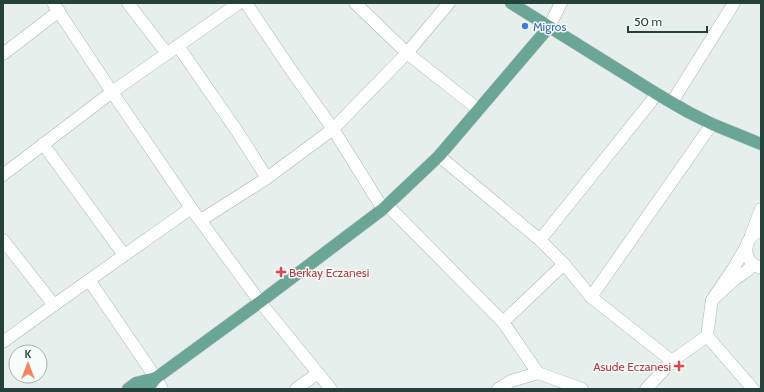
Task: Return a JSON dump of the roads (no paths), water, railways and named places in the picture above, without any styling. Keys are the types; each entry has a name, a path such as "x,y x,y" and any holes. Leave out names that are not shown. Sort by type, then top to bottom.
{"main road":[{"path":"511,3 688,112 712,124 761,144"},
{"path":"147,389 156,378 260,302 385,207 439,156 549,27"},
{"path":"128,389 136,383 156,378"}],"street":[{"path":"128,3 167,54"},
{"path":"3,175 112,92 239,3"},
{"path":"246,3 385,207 503,322 538,373 582,389"},
{"path":"355,3 407,53 479,110"},
{"path":"201,220 267,178 333,129 407,53 449,3"},
{"path":"549,27 561,3"},
{"path":"672,102 734,3"},
{"path":"3,54 56,7 191,208 260,302 331,389"},
{"path":"178,46 237,131 267,178"},
{"path":"540,240 657,94"},
{"path":"591,297 712,124"},
{"path":"43,144 124,255"},
{"path":"439,156 540,240 564,264 591,297 672,361"},
{"path":"3,342 191,208"},
{"path":"646,389 672,361 707,336 712,300 733,269 748,241 756,233 761,209"},
{"path":"3,240 54,305"},
{"path":"712,300 735,279 757,266 749,259 746,247"},
{"path":"503,322 564,264"},
{"path":"89,280 162,389"},
{"path":"707,336 753,389"},
{"path":"498,389 511,381 538,373"},
{"path":"296,389 318,374"}],"place":[{"name":"Migros","path":"525,26"},
{"name":"Berkay Eczanesi","path":"281,272"},
{"name":"Asude Eczanesi","path":"679,366"}]}
